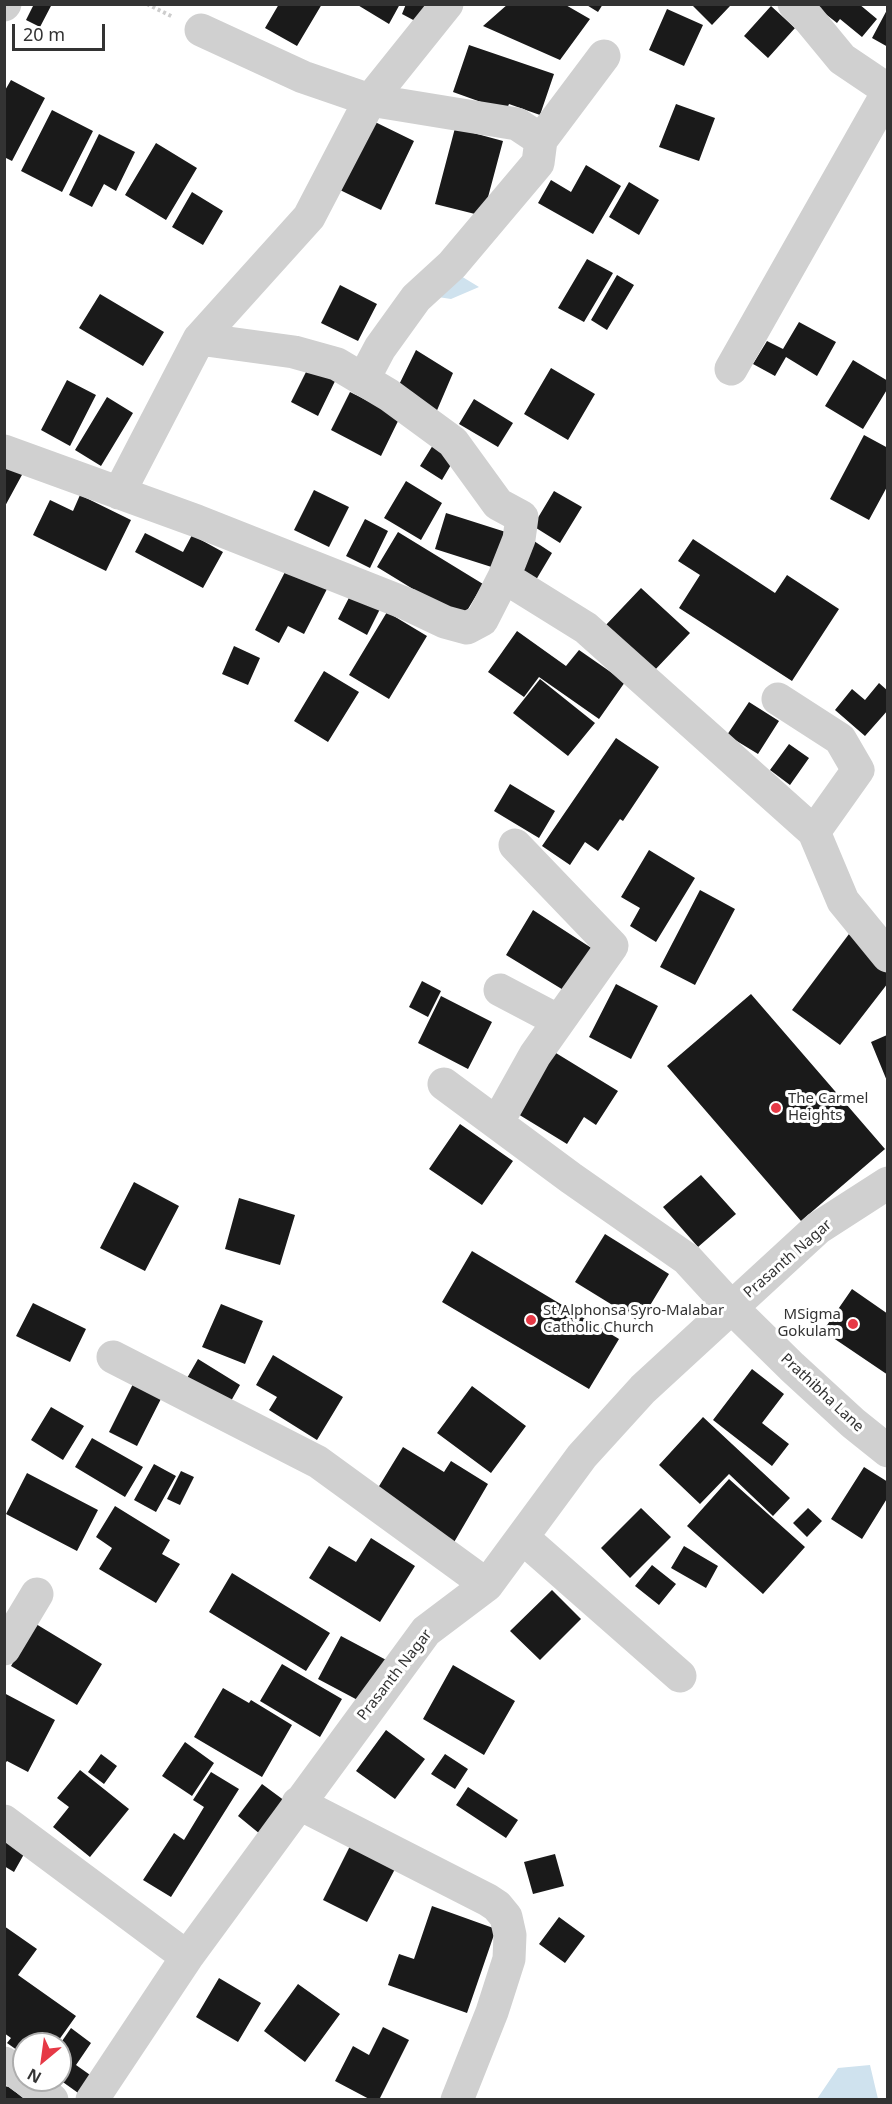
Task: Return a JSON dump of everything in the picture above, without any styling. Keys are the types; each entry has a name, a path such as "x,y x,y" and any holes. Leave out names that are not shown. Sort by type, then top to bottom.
{"street":[{"path":"119,493 199,339 309,217 370,99 447,4"},
{"path":"731,369 888,91 842,59 794,4"},
{"path":"201,30 303,77 370,99 517,124 541,140"},
{"path":"363,380 380,348 416,298 453,265 538,163 541,140 604,56"},
{"path":"4,451 196,521 407,604 445,622 466,628 482,620 504,577 519,539 522,517 498,504 453,442 389,395 337,364 294,351 199,339"},
{"path":"504,577 586,628 814,832 843,901 888,956"},
{"path":"778,699 840,739 858,770 814,832"},
{"path":"497,1123 535,1055 612,946 515,845"},
{"path":"500,990 559,1021"},
{"name":"Prathibha Lane","path":"444,1084 687,1259 732,1308 853,1423 888,1451"},
{"name":"Prasanth Nagar","path":"92,2100 187,1957 426,1631 487,1585 582,1456 643,1389 818,1228 888,1183"},
{"path":"113,1357 318,1462 487,1585"},
{"path":"523,1538 680,1676"},
{"path":"4,1649 37,1594"},
{"path":"298,1803 488,1900 497,1906 506,1917 510,1935 509,1959 492,2012 457,2100"},
{"path":"4,1821 187,1957"}],"water":[{"path":"451,270 479,287 451,299 425,295"},
{"path":"870,2065 878,2099 817,2099 838,2068"}],"building":[{"path":"34,4 52,4 40,27 26,20"},
{"path":"279,4 322,4 297,46 265,28"},
{"path":"356,4 400,4 389,24"},
{"path":"406,4 426,4 417,22 402,14"},
{"path":"508,4 564,4 590,19 560,60 483,26"},
{"path":"585,4 603,4 598,12"},
{"path":"691,4 729,4 730,6 712,25"},
{"path":"821,4 859,4 877,19 862,37 840,19 837,23 818,8"},
{"path":"771,6 795,28 768,58 744,36"},
{"path":"888,8 888,47 872,38"},
{"path":"667,9 703,25 684,66 649,50"},
{"path":"469,45 554,74 540,115 509,104 506,111 453,92"},
{"path":"11,80 45,98 12,161 4,157 4,92"},
{"path":"676,104 715,118 699,161 659,147"},
{"path":"52,110 93,131 62,192 21,171"},
{"path":"373,121 414,141 381,210 340,190"},
{"path":"455,128 503,141 483,216 435,204"},
{"path":"99,134 135,152 116,191 104,184 92,207 69,195"},
{"path":"156,143 197,168 166,220 125,195"},
{"path":"586,165 621,186 593,234 538,203 551,180 571,192"},
{"path":"629,182 659,200 639,235 609,217"},
{"path":"192,192 223,211 203,245 172,227"},
{"path":"587,259 613,273 584,322 558,308"},
{"path":"617,275 634,285 607,330 591,320"},
{"path":"340,285 377,304 358,341 321,323"},
{"path":"100,294 164,332 143,366 79,328"},
{"path":"799,322 836,342 817,376 786,357 775,376 753,364 767,341 783,349"},
{"path":"416,350 453,373 435,415 394,395"},
{"path":"853,360 888,381 888,388 863,429 825,406"},
{"path":"311,362 338,375 318,416 291,402"},
{"path":"551,368 595,394 568,440 524,414"},
{"path":"67,380 96,395 70,446 41,430"},
{"path":"350,392 400,417 381,456 331,430"},
{"path":"107,397 133,413 101,466 75,450"},
{"path":"474,399 513,423 498,447 459,424"},
{"path":"864,435 888,448 888,485 869,520 830,499"},
{"path":"433,445 455,458 442,480 420,466"},
{"path":"4,463 23,473 4,508"},
{"path":"406,481 442,503 421,540 384,518"},
{"path":"314,490 349,507 329,547 294,530"},
{"path":"554,491 582,507 560,543 533,526"},
{"path":"80,495 131,520 106,571 33,535 50,500 73,511"},
{"path":"446,513 512,534 501,570 435,549"},
{"path":"365,519 388,531 370,568 346,556"},
{"path":"398,532 483,584 462,619 377,567"},
{"path":"145,533 183,552 192,535 223,552 203,588 135,552"},
{"path":"693,539 775,593 787,575 839,609 792,681 679,608 700,575 678,561"},
{"path":"534,541 552,553 533,585 514,573"},
{"path":"287,568 327,589 304,634 288,626 279,643 255,630"},
{"path":"355,586 384,601 367,635 338,619"},
{"path":"641,588 690,633 653,672 604,627"},
{"path":"387,612 427,636 389,699 349,675"},
{"path":"517,631 566,666 579,650 625,682 599,719 539,677 524,697 488,672"},
{"path":"234,646 260,658 248,685 222,674"},
{"path":"324,671 359,692 328,742 294,721"},
{"path":"540,679 595,723 568,756 513,713"},
{"path":"879,683 888,691 888,710 865,736 835,710 852,689 865,700"},
{"path":"749,702 779,721 758,754 727,735"},
{"path":"616,738 659,767 623,821 620,819 598,851 585,842 570,865 542,846"},
{"path":"789,744 809,758 790,785 770,770"},
{"path":"510,784 555,811 539,838 494,811"},
{"path":"649,850 695,878 656,942 630,926 640,908 621,897"},
{"path":"700,890 735,909 695,985 660,967"},
{"path":"533,910 596,951 565,991 506,955"},
{"path":"849,934 888,962 888,983 840,1045 792,1010"},
{"path":"422,981 441,991 428,1017 409,1007"},
{"path":"616,984 658,1006 631,1059 589,1037"},
{"name":"The Carmel Heights","path":"751,994 885,1149 801,1221 667,1066"},
{"path":"441,996 492,1022 468,1069 418,1043"},
{"path":"887,1035 887,1081 871,1042"},
{"path":"551,1050 618,1091 596,1125 584,1117 567,1144 513,1111"},
{"path":"460,1124 513,1161 482,1205 429,1169"},
{"path":"701,1175 736,1214 698,1247 663,1207"},
{"path":"134,1182 179,1206 145,1271 100,1248"},
{"path":"239,1198 295,1215 280,1265 225,1249"},
{"path":"605,1234 669,1274 640,1322 575,1282"},
{"name":"St Alphonsa Syro-Malabar Catholic Church","path":"472,1251 619,1339 589,1389 442,1302"},
{"path":"852,1289 888,1314 888,1375 823,1331"},
{"path":"33,1303 86,1329 70,1362 16,1336"},
{"path":"221,1304 263,1321 245,1364 202,1347"},
{"path":"273,1355 343,1397 317,1440 269,1410 277,1397 256,1385"},
{"path":"198,1359 240,1385 226,1410 183,1385"},
{"path":"752,1369 784,1394 762,1423 789,1444 772,1466 713,1420"},
{"path":"138,1374 166,1389 137,1446 109,1432"},
{"path":"472,1386 526,1426 491,1473 437,1433"},
{"path":"51,1407 84,1426 63,1460 31,1440"},
{"path":"703,1417 790,1498 773,1516 729,1474 700,1504 659,1465"},
{"path":"92,1438 143,1467 125,1497 75,1467"},
{"path":"403,1447 444,1472 451,1461 488,1484 453,1544 373,1496"},
{"path":"154,1464 176,1476 156,1512 134,1500"},
{"path":"864,1467 888,1482 888,1497 862,1539 831,1519"},
{"path":"181,1471 194,1477 180,1505 167,1499"},
{"path":"27,1473 98,1510 77,1551 6,1514"},
{"path":"729,1479 805,1547 763,1594 687,1526"},
{"path":"115,1506 170,1540 162,1554 180,1564 156,1603 99,1569 112,1548 96,1537"},
{"path":"641,1508 671,1537 630,1578 601,1548"},
{"path":"808,1508 822,1521 807,1537 793,1523"},
{"path":"371,1538 415,1566 380,1622 309,1578 329,1546 356,1562"},
{"path":"684,1546 718,1566 706,1588 671,1568"},
{"path":"652,1565 676,1584 659,1605 635,1586"},
{"path":"232,1573 330,1633 306,1671 209,1612"},
{"path":"552,1590 581,1619 540,1660 510,1631"},
{"path":"36,1624 102,1664 77,1705 11,1666"},
{"path":"341,1636 390,1662 367,1705 318,1679"},
{"path":"282,1664 342,1699 320,1737 260,1701"},
{"path":"453,1665 515,1701 484,1755 423,1719"},
{"path":"223,1688 249,1703 251,1700 292,1725 262,1777 194,1737"},
{"path":"4,1693 55,1720 28,1772 7,1761 4,1765"},
{"path":"386,1730 425,1759 395,1799 356,1771"},
{"path":"185,1742 214,1763 192,1796 162,1776"},
{"path":"101,1754 117,1766 104,1784 88,1772"},
{"path":"445,1754 468,1769 455,1789 431,1774"},
{"path":"80,1770 129,1809 90,1857 53,1827 69,1807 57,1798"},
{"path":"211,1772 239,1789 171,1897 143,1880 174,1833 184,1840 204,1807 193,1800"},
{"path":"262,1784 285,1801 260,1834 238,1816"},
{"path":"468,1787 518,1820 506,1838 456,1805"},
{"path":"4,1833 28,1847 14,1872 4,1866"},
{"path":"350,1846 395,1869 367,1922 323,1900"},
{"path":"555,1854 564,1886 533,1894 524,1862"},
{"path":"432,1906 496,1929 467,2013 388,1985 399,1954 414,1959"},
{"path":"559,1917 585,1936 565,1963 539,1944"},
{"path":"4,1926 37,1949 18,1975 76,2016 65,2032 12,2032 12,2047 7,2043 11,2038 4,2033"},
{"path":"219,1978 261,2003 238,2042 196,2017"},
{"path":"298,1984 340,2014 305,2062 264,2031"},
{"path":"383,2027 409,2040 379,2100 371,2100 335,2081 353,2046 369,2055"},
{"path":"71,2028 91,2043 76,2065 93,2077 81,2095 72,2089 72,2032 68,2032"},
{"path":"4,2086 9,2087 12,2092 26,2100 4,2100"}],"place":[{"name":"The Carmel Heights","path":"776,1108"},
{"name":"St Alphonsa Syro-Malabar Catholic Church","path":"531,1320"},
{"name":"MSigma Gokulam","path":"853,1324"}]}
